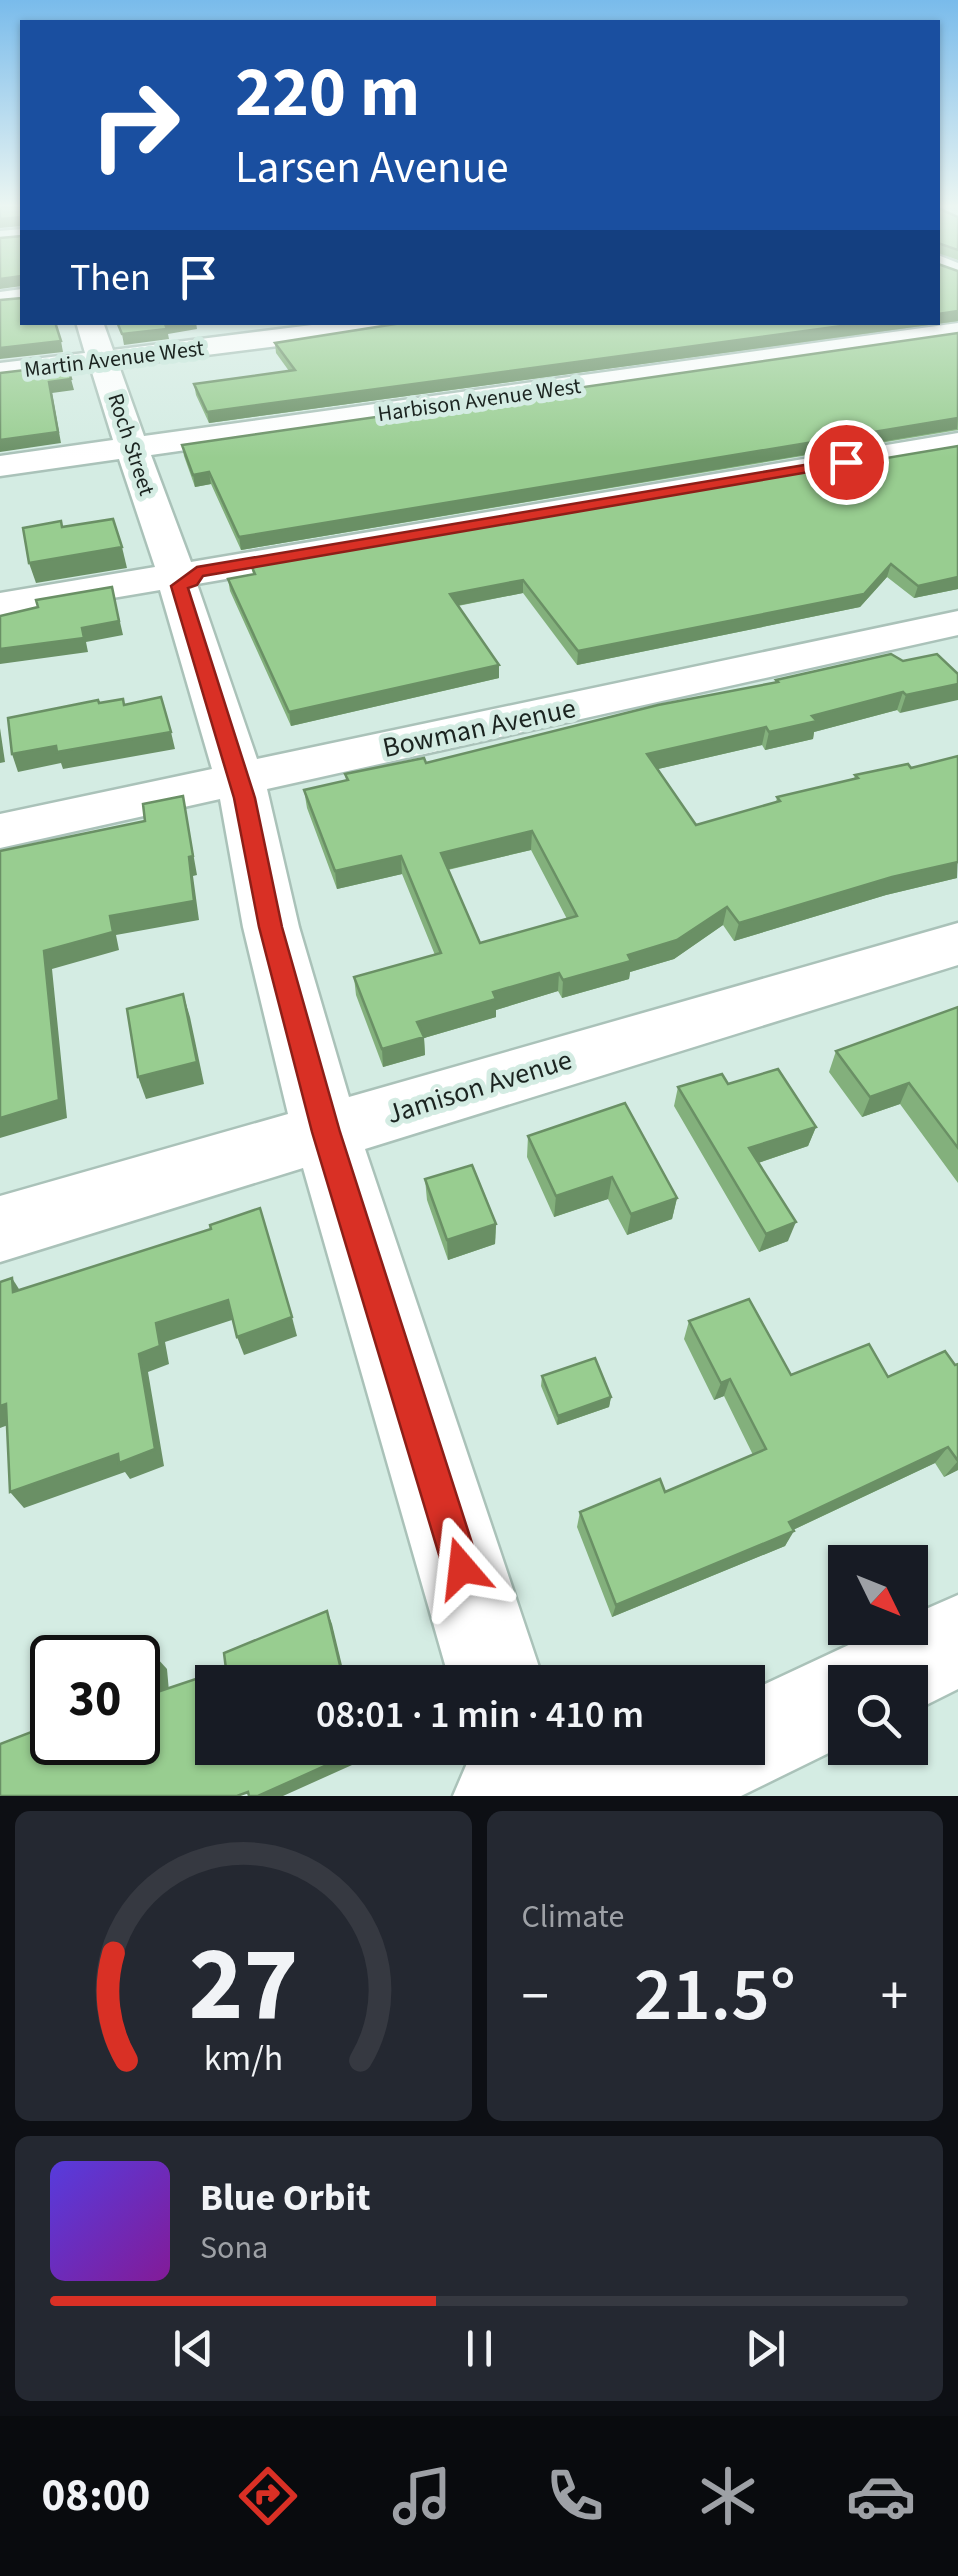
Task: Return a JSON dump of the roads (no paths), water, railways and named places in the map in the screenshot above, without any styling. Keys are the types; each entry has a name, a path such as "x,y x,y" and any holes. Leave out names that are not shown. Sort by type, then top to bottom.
{"street":[{"name":"Roch Street","path":"90,325 240,779 271,927 326,1132 493,1665"},
{"name":"Martin Avenue West","path":"0,372 382,325"},
{"name":"Harbison Avenue West","path":"0,466 958,331"},
{"path":"0,606 958,443"},
{"name":"Bowman Avenue","path":"0,830 958,624"},
{"name":"Jamison Avenue","path":"0,1228 958,944"},
{"path":"909,1665 958,1642"},
{"path":"765,1734 828,1703"},
{"path":"633,1796 699,1765"}]}
